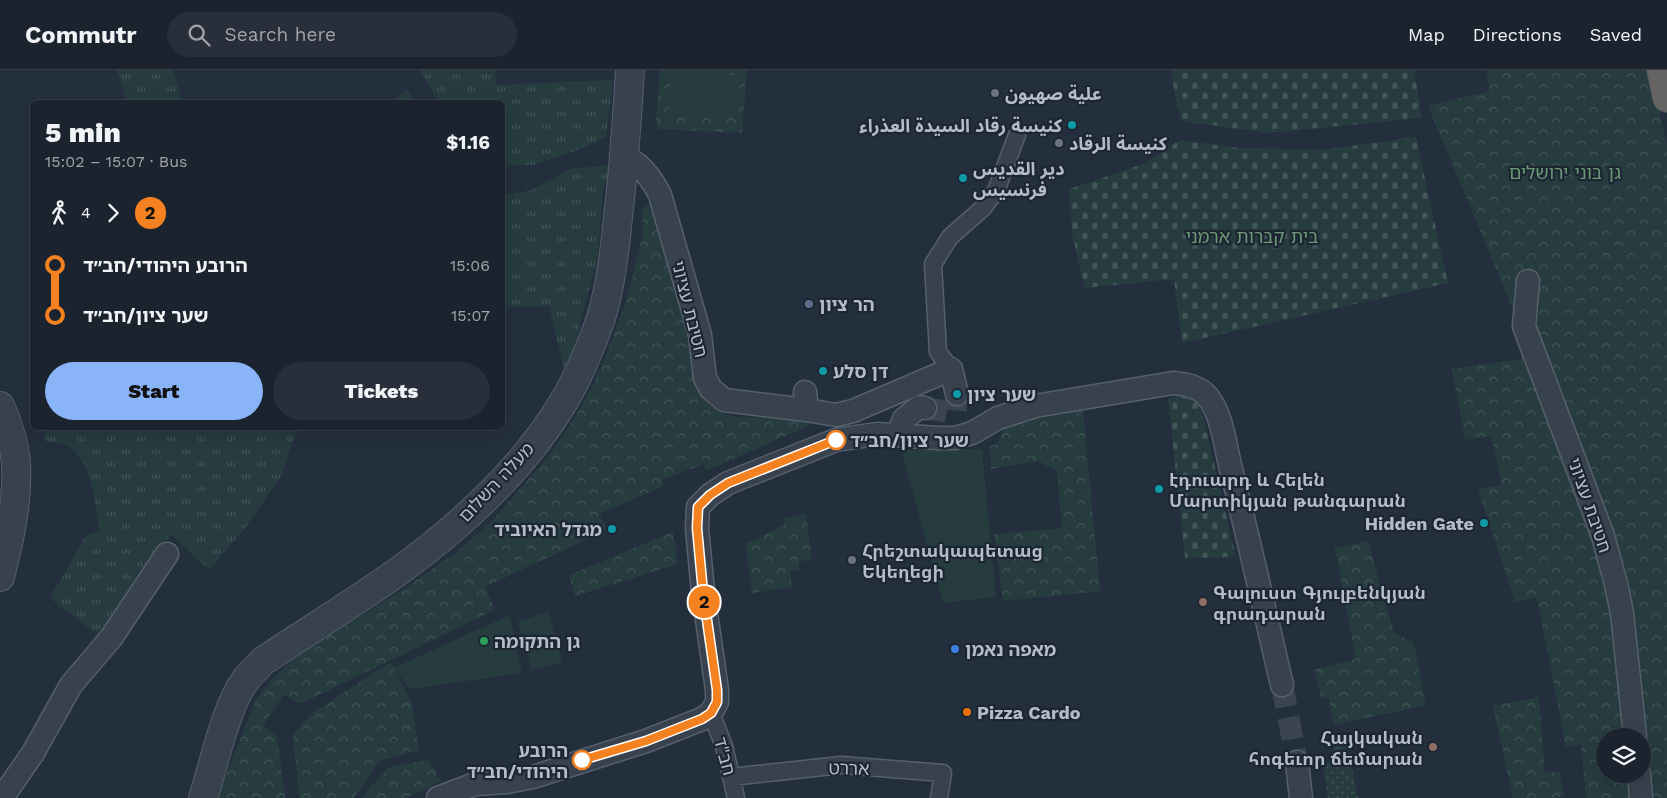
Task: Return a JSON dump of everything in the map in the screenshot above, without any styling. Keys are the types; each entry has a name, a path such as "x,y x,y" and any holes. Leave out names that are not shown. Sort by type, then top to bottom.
{"highway":[{"path":"1661,70 1667,98"}],"street":[{"name":"מעלה השלום","path":"203,798 226,724 246,679 263,661 399,571 456,524 485,498 508,473 555,415 577,377 601,316 611,275 625,157 630,70"},
{"path":"957,394 951,369 938,352 933,264 950,237 983,208 996,191 1017,135"},
{"name":"חטיבת עציוני","path":"625,157 636,161 654,182 660,195 700,335 705,378 711,389 724,400 806,401 836,415 853,410 951,369"},
{"name":"חטיבת עציוני","path":"1528,281 1524,326 1603,536 1616,584 1622,613 1634,728"},
{"path":"925,408 918,408 904,419 898,434 956,438 972,433 998,418 1035,406 1173,383 1188,384 1202,391 1209,398 1217,413 1282,684"},
{"path":"0,406 10,432 16,466 10,536 0,577"},
{"name":"חב\"ד","path":"736,798 724,746 711,713 717,702 717,690 703,592 697,528 698,507 710,495 728,483 836,440 877,434 898,434"},
{"path":"2,798 33,753 71,685 111,638 166,554"},
{"path":"438,798 475,784 532,778 646,741 702,719 711,713"},
{"path":"1297,762 1301,798"},
{"name":"אררט","path":"731,778 851,765 943,773 939,798"},
{"path":"1640,783 1641,798"}],"green space":[{"path":"117,70 173,70 182,100 126,100"},
{"path":"420,70 495,70 496,85 613,80 606,137 573,152 533,165 505,165 505,100 437,100"},
{"path":"660,70 747,70 742,133 658,129 656,122"},
{"path":"1171,70 1414,70 1422,118 1268,133 1181,121"},
{"name":"גן בוני ירושלים","path":"1486,70 1649,70 1667,144 1667,798 1586,798 1581,744 1566,747 1537,598 1515,602 1478,489 1502,485 1491,436 1465,440 1452,369 1522,359 1515,314 1428,106 1490,91"},
{"path":"672,71 739,75 735,118 669,114"},
{"path":"407,89 414,100 394,100"},
{"name":"בית קברות ארמני","path":"1416,137 1448,283 1182,343 1174,279 1085,288 1072,234 1069,189 1143,164 1180,140 1239,148 1321,150"},
{"path":"610,165 603,190 598,255 566,378 549,306 505,307 505,195 532,190 570,169"},
{"path":"652,202 670,263 701,392 708,404 727,415 738,417 804,415 826,418 706,471 704,464 661,480 664,486 599,514 607,530 485,587 495,610 300,704 284,694 263,726 277,737 285,798 217,798 256,700 271,680 297,656 410,585 455,553 490,523 547,458 574,419 592,387 606,355 626,302 635,266 643,233 642,209"},
{"path":"1183,394 1195,396 1204,420 1236,557 1185,558 1168,399"},
{"path":"1083,411 1100,591 1003,601 994,534 1062,528 1057,472 1039,461 991,469 990,446 997,444 1004,428 1016,422"},
{"path":"45,430 297,430 281,476 248,524 209,570 172,535 149,557 98,635 50,598 86,536 100,530 88,472 82,461 67,446 44,441"},
{"path":"982,449 996,597 943,603 902,454 908,450"},
{"path":"806,514 812,560 799,561 799,570 790,571 792,587 752,593 746,544 784,525 783,518"},
{"path":"673,532 678,564 575,596 569,575"},
{"path":"1368,541 1394,633 1414,643 1426,705 1334,725 1328,696 1321,698 1315,669 1356,659 1335,548"},
{"path":"549,612 562,662 532,670 518,621"},
{"name":"גן התקומה","path":"510,615 522,673 410,689 393,668"},
{"path":"391,662 412,704 419,750 379,761 354,798 299,798 293,735 311,714"},
{"path":"1539,697 1545,773 1559,772 1564,796 1555,798 1513,798 1493,706"},
{"path":"1347,743 1358,798 1328,798 1322,763 1335,761 1334,746"},
{"path":"429,760 441,781 407,798 361,798 389,767"}],"tunnel":[{"path":"925,408 955,413 957,394"},
{"path":"1282,685 1297,762"}],"bus line":[{"name":"2","path":"582,760 646,741 702,719 711,713 717,702 717,690 703,592 697,528 698,507 710,495 728,483 836,440"}],"place":[{"name":"علية صهيون","path":"995,93"},
{"name":"كنيسة رقاد السيدة العذراء","path":"1072,125"},
{"name":"كنيسة الرقاد","path":"1059,143"},
{"name":"دير القديس فرنسيس","path":"963,178"},
{"name":"הר ציון","path":"809,304"},
{"name":"דן סלע","path":"823,371"},
{"name":"שער ציון","path":"957,394"},
{"name":"שער ציון/חב״ד","path":"836,440"},
{"name":"էդուարդ և Հելեն Մարտիկյան թանգարան","path":"1159,489"},
{"name":"Hidden Gate","path":"1484,523"},
{"name":"מגדל האיוביד","path":"612,529"},
{"name":"Հրեշտակապետաց Եկեղեցի","path":"852,560"},
{"name":"Գալուստ Գյուլբենկյան գրադարան","path":"1203,602"},
{"name":"גן התקומה","path":"484,641"},
{"name":"מאפה נאמן","path":"955,649"},
{"name":"Pizza Cardo","path":"967,712"},
{"name":"Հայկական հոգեւոր ճեմարան","path":"1433,747"},
{"name":"הרובע היהודי/חב״ד","path":"582,760"}]}
